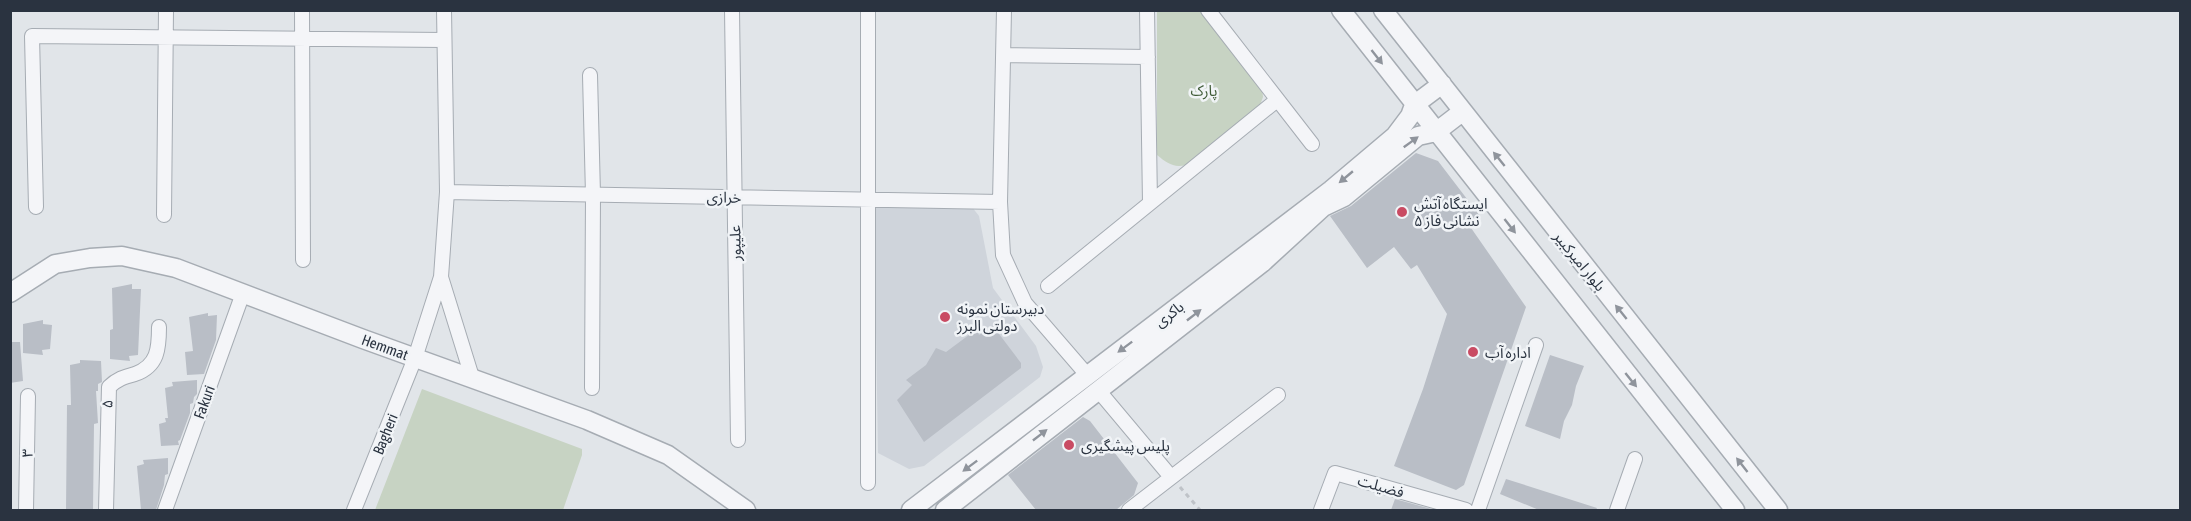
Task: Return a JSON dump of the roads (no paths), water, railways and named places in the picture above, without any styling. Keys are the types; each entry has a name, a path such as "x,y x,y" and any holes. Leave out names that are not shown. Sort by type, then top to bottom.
{"street":[{"path":"164,215 166,10"},
{"path":"302,10 303,260"},
{"path":"415,358 441,277 447,192 444,10"},
{"name":"علیپور","path":"732,10 738,440"},
{"path":"868,10 868,483"},
{"path":"1004,10 1000,202 1003,255 1026,303 1171,477"},
{"path":"1147,10 1150,203"},
{"path":"1208,10 1312,144"},
{"path":"1341,10 1735,510"},
{"name":"بلوار امیرکبیر","path":"1383,10 1778,510"},
{"path":"36,207 32,36 444,40"},
{"path":"1003,55 1148,57"},
{"path":"590,75 593,195 592,388"},
{"path":"1414,105 1442,84"},
{"path":"1048,286 1277,100"},
{"name":"باکری","path":"945,510 1093,383 1395,136 1410,116 1414,105"},
{"name":"باکری","path":"911,510 1262,263 1323,207 1344,197 1418,136 1436,132 1462,112"},
{"name":"خرازی","path":"447,192 1000,202"},
{"name":"Hemmat","path":"10,293 55,264 90,258 122,256 176,268 587,420 668,455 746,510"},
{"path":"441,277 472,377"},
{"name":"Fakuri","path":"165,510 243,293"},
{"name":"۵","path":"106,510 109,387 116,380 146,369 154,361 159,349 159,327"},
{"path":"1478,510 1536,345"},
{"name":"Bagheri","path":"354,510 415,358"},
{"path":"1129,510 1278,395"},
{"name":"۳","path":"26,510 28,396"},
{"path":"1617,510 1635,459"},
{"name":"فضیلت","path":"1321,510 1335,473 1466,510"}],"place":[{"name":"ایستگاه آتش نشانی فاز ۵","path":"1402,212"},
{"name":"دبیرستان نمونه دولتی البرز","path":"945,317"},
{"name":"اداره آب","path":"1473,352"},
{"name":"پلیس پیشگیری","path":"1069,445"}],"park label":[{"name":"پارک","path":"1204,90"}]}
